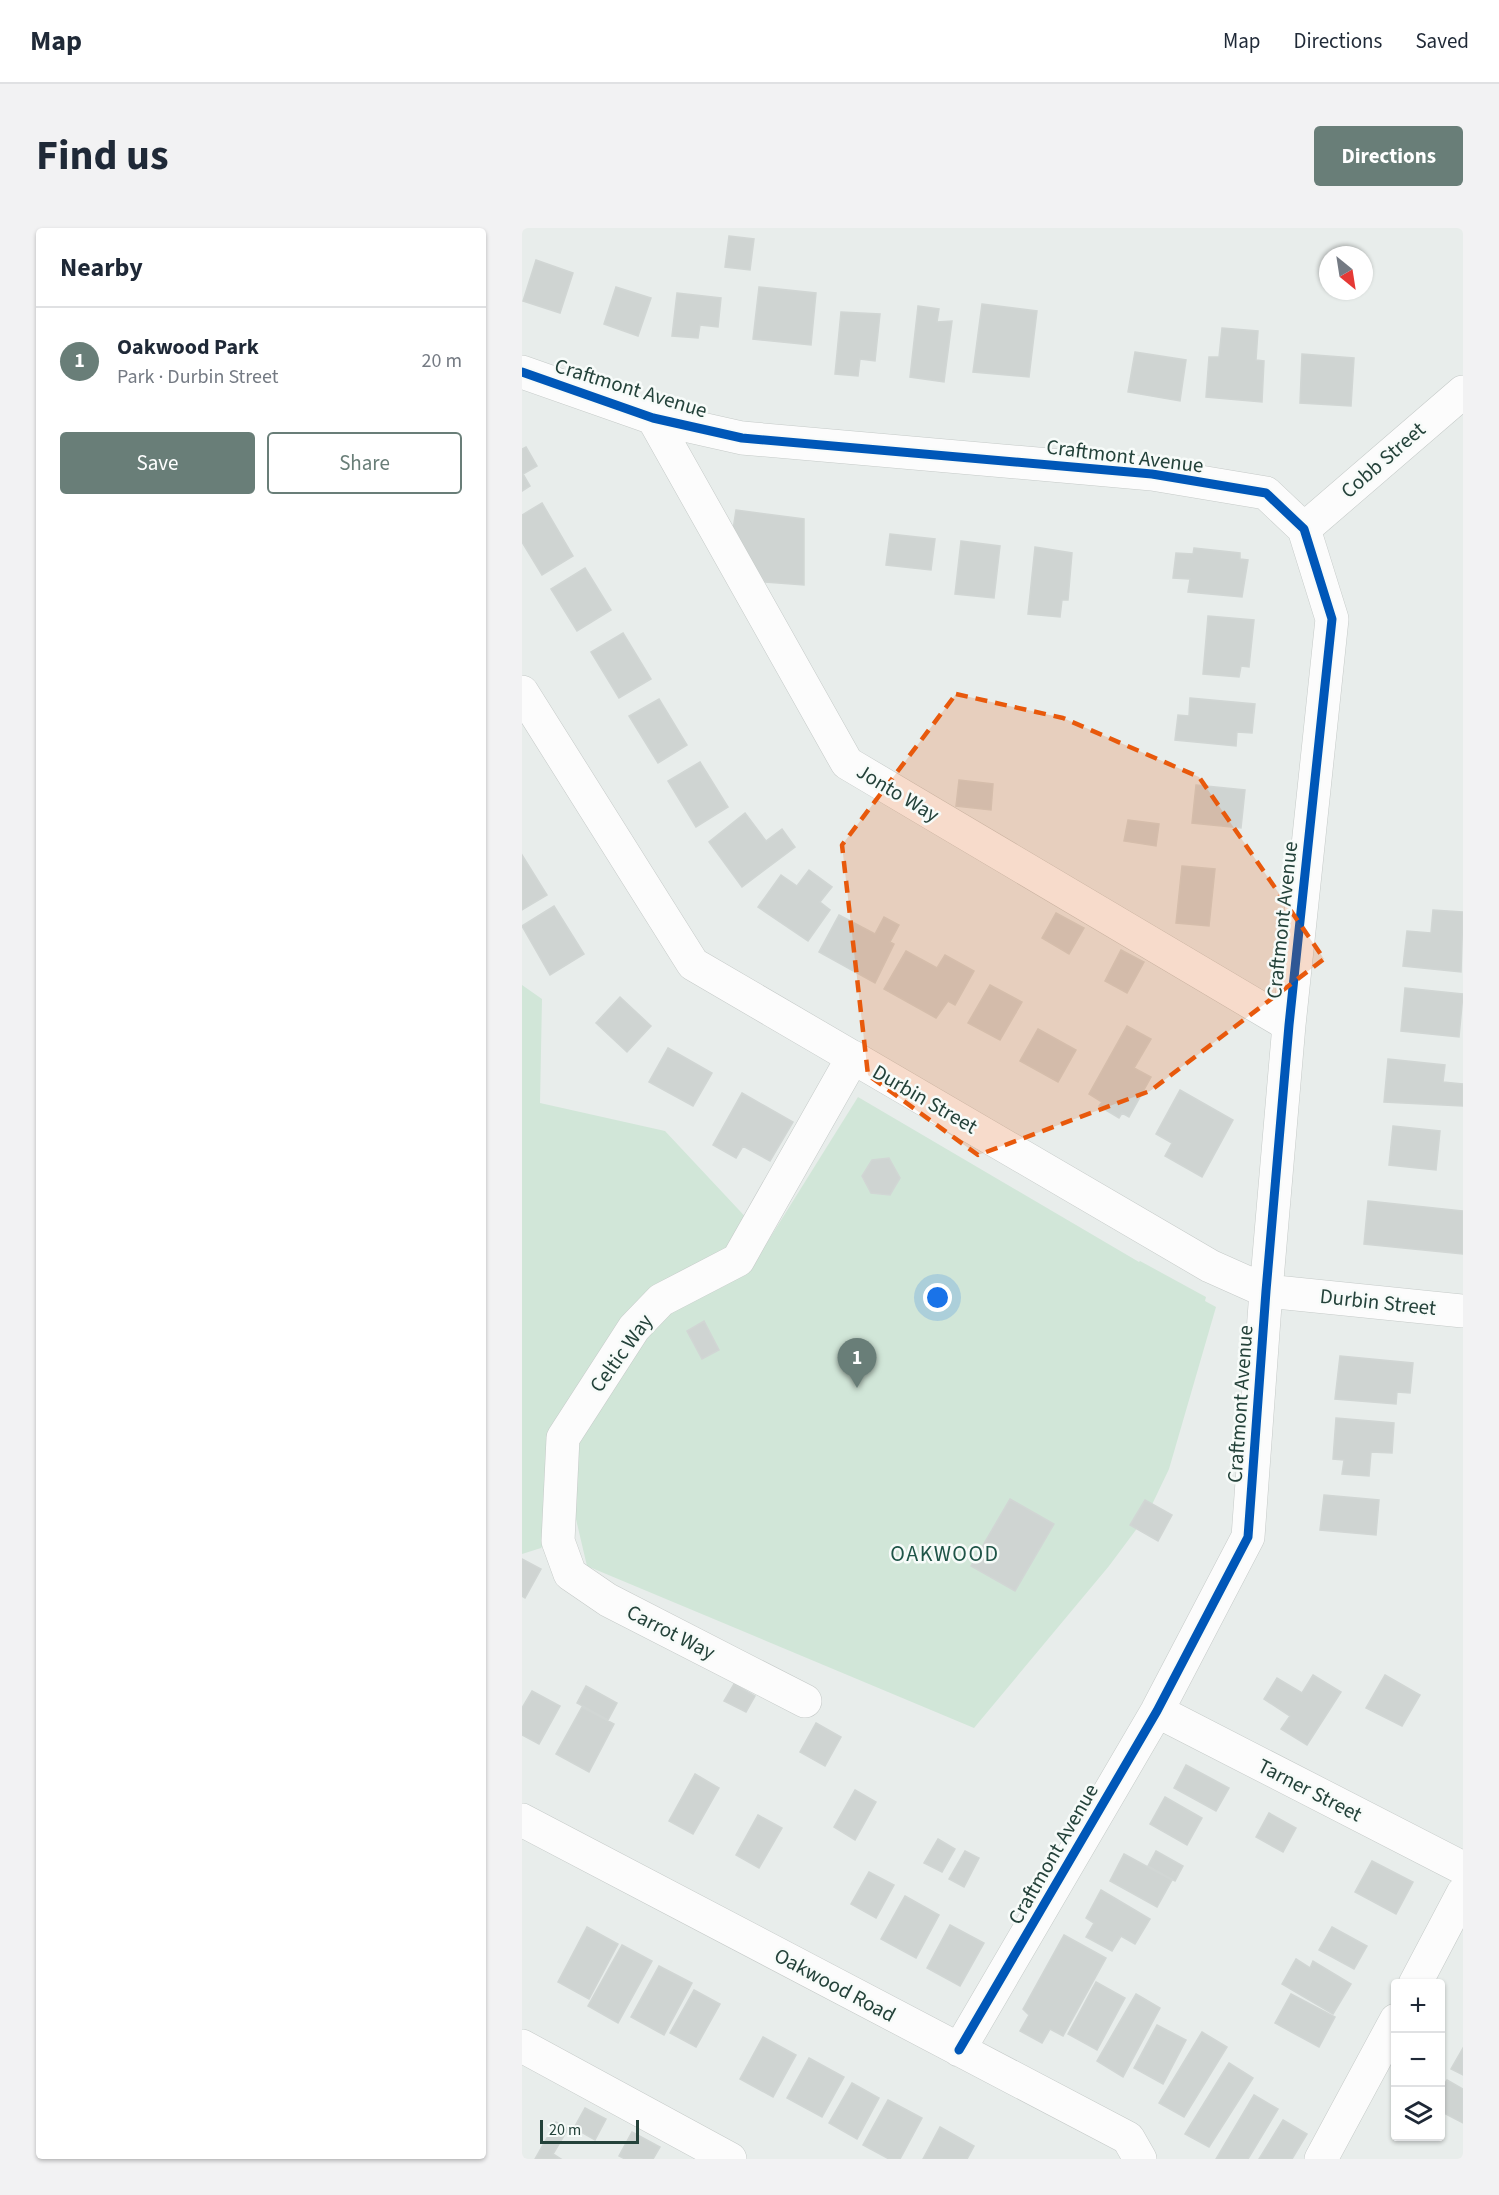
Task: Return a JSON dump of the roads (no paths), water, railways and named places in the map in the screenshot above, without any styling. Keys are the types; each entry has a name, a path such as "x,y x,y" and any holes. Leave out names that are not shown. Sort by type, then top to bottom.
{"street":[{"name":"Craftmont Avenue","path":"522,372 652,418 742,438 1152,474 1266,493 1304,529 1332,620 1289,1026 1248,1537 1157,1712 959,2050"},
{"name":"Cobb Street","path":"1304,529 1463,392"},
{"name":"Jonto Way","path":"652,418 847,763 1289,1026"},
{"name":"Durbin Street","path":"522,692 693,964 1210,1266 1266,1291 1463,1311"},
{"name":"Celtic Way","path":"558,1541 563,1438 634,1328 661,1300 738,1260 853,1058"},
{"name":"Carrot Way","path":"558,1541 570,1574 608,1600 806,1701"},
{"name":"Tarner Street","path":"1157,1712 1463,1868"},
{"name":"Oakwood Road","path":"522,1820 1128,2138 1140,2159"},
{"path":"1417,1979 1463,1893"},
{"path":"1321,2159 1391,2028"},
{"path":"522,2046 730,2159"}],"place":[{"name":"Oakwood Park","path":"857,1388"}],"district":[{"name":"OAKWOOD","path":"945,1553"}]}
